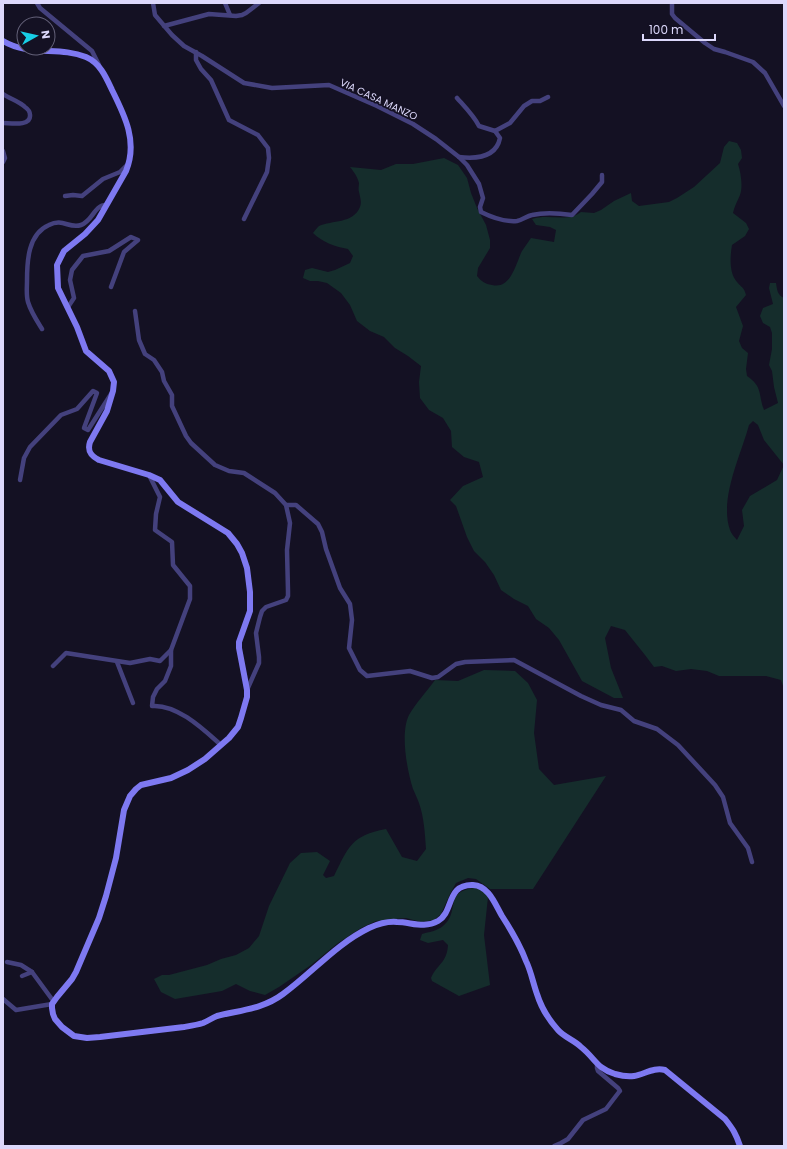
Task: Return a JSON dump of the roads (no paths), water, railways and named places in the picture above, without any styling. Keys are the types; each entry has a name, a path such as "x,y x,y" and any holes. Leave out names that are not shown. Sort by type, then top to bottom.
{"street":[{"path":"37,3 40,8 92,51 125,115 130,140 130,157 128,164 102,214 93,227 64,251 59,260 57,271 58,288 82,336 86,351 109,371 114,386 107,411 90,442 89,451 99,460 149,475 160,480 181,505 228,533 237,544 242,553 248,574 251,597 250,610 239,642 247,690"},
{"name":"VIA CASA MANZO","path":"153,3 155,15 172,35 184,46 196,52 244,84 272,88 329,85 413,124 459,156 467,165 479,184 483,198 480,207 481,212 503,220 518,221 530,215 551,212 572,215 602,182 602,175"},
{"path":"225,3 230,15"},
{"path":"164,26 209,14 239,15 246,13 259,3"},
{"path":"672,3 672,14 675,18 705,43 714,49 752,62 766,74 784,106"},
{"path":"3,41 11,46 27,50 78,55 92,60 100,67"},
{"path":"196,52 196,60 201,69 211,80 229,120 258,135 268,148 269,158 267,172 244,219"},
{"path":"3,94 26,107 30,112 28,121 22,123 3,122"},
{"path":"495,131 510,123 524,106 532,101 540,101 548,97"},
{"path":"457,98 479,126 495,131 500,138 498,144 486,156 465,158 459,156"},
{"path":"3,152 6,158 3,162"},
{"path":"65,196 82,196 103,179 120,172 128,164"},
{"path":"42,329 30,308 26,296 27,264 31,246 38,232 44,227 56,222 75,226 83,224 89,220 98,208 102,205 106,205"},
{"path":"68,307 74,298 70,280 72,270 83,256 109,251 131,237 138,240 124,252 111,287"},
{"path":"3,999 16,1010 53,1003 72,979 99,918 106,896 116,858 124,810 130,796 141,785 164,780 184,772 205,759 229,738 238,726 243,711 247,690 259,663 256,633 262,611 266,607 286,600 288,596 287,550 290,523 286,505 275,493 244,473 224,470 215,465 191,443 186,436 172,406 172,395 164,381 162,372 154,360 145,354 139,340 135,311"},
{"path":"20,480 24,458 30,447 61,414 77,409 93,391 97,393 84,428 88,430 113,391"},
{"path":"149,475 160,496 156,514 155,530 172,542 173,565 190,586 190,599 171,650 171,666 165,681 157,689 153,697 152,706 159,705 173,709 199,726 221,745"},
{"path":"286,505 296,505 318,524 322,532 326,549 340,588 350,604 352,620 349,648 360,670 368,676 410,671 432,678 438,677 456,664 465,662 514,660 581,696 620,710 634,721 657,729 678,745 715,785 723,797 730,823 748,848 752,862"},
{"path":"53,666 66,653 130,663 150,659 160,660 171,650"},
{"path":"117,662 133,702"},
{"path":"7,962 21,965 32,972 53,1003 53,1014 55,1019 62,1027 74,1036 91,1038 184,1027 266,1004 283,994 336,950 374,926 386,922 400,922 420,925 437,922 446,911 455,892 463,887 474,885 488,892 508,925 527,961 540,1002 559,1031 580,1046 597,1065 614,1073 624,1076 634,1076 653,1070 665,1070 725,1119 732,1127 740,1146"},
{"path":"22,976 32,972"},
{"path":"554,1146 561,1144 568,1139 583,1120 606,1109 620,1092 618,1088 598,1071 597,1065"}]}
